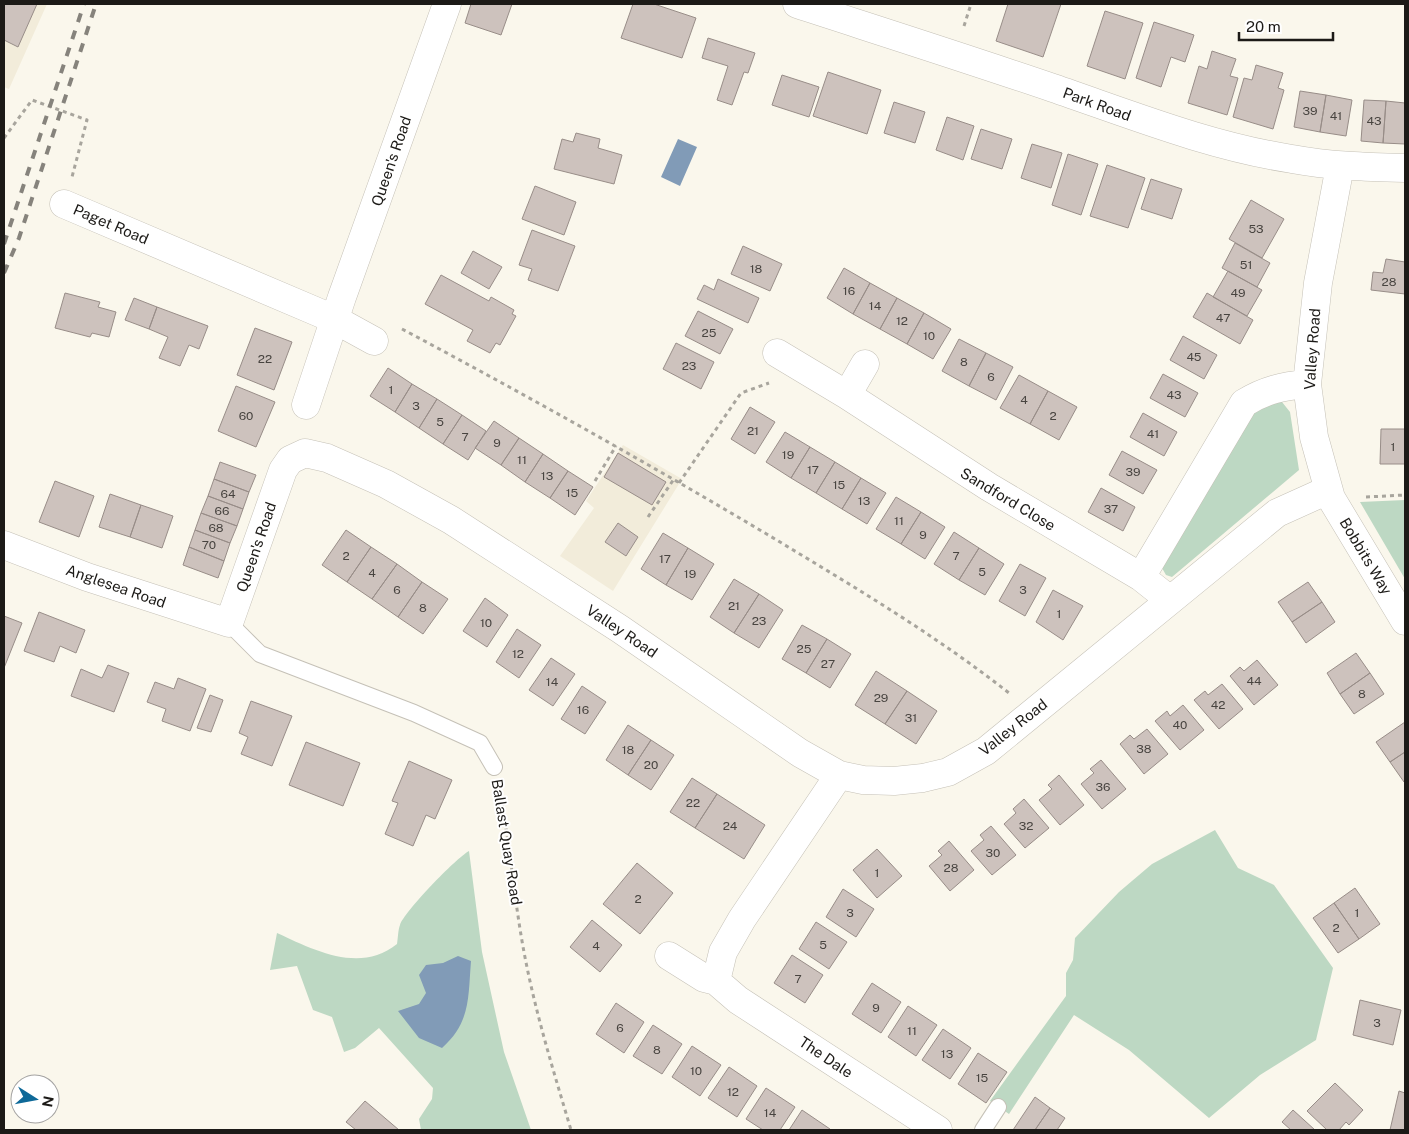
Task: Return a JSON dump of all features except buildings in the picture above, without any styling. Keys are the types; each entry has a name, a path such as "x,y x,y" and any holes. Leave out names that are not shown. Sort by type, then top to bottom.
{"street":[{"name":"Queen's Road","path":"306,405 334,319 447,4"},
{"name":"Park Road","path":"797,4 1054,88 1163,128 1246,150 1291,159 1340,166 1405,168"},
{"name":"Valley Road","path":"305,453 327,458 386,484 451,520 620,629 800,753 839,775 863,780 894,782 948,772 986,751 1277,513 1330,494 1314,437 1307,384 1318,283 1340,166"},
{"name":"Paget Road","path":"64,204 334,319"},
{"path":"334,319 384,333"},
{"name":"Sandford Close","path":"783,356 847,395 951,464 1141,577 1170,600"},
{"path":"847,395 865,364"},
{"path":"1141,577 1244,402 1264,391 1281,386 1307,384"},
{"name":"Queen's Road","path":"229,623 283,470 290,460 305,453"},
{"name":"Bobbits Way","path":"1330,494 1405,621"},
{"name":"Anglesea Road","path":"4,546 113,586 229,623"},
{"path":"716,982 723,952 742,919 839,775"},
{"name":"The Dale","path":"669,956 704,978 716,982 738,1000 938,1130"}],"lane":[{"name":"Ballast Quay Road","path":"229,623 260,654 414,713 480,744 494,767"},
{"path":"983,1130 998,1107"}],"path":[{"name":"Paget Road","path":"4,138 32,100 87,120 64,204"},
{"path":"384,333 616,446 680,482 961,655 1013,696 1023,719"},
{"path":"680,482 741,393 775,381 783,356"},
{"path":"595,481 616,446"},
{"path":"648,517 674,479"},
{"path":"1330,494 1405,495"},
{"name":"Ballast Quay Road","path":"494,767 510,852 521,936 541,1030 571,1130"}],"shaded area":[{"path":"4,4 47,4 9,89 4,87"},
{"path":"623,445 682,479 613,591 560,556 594,508 586,501"}],"green space":[{"path":"1272,400 1282,402 1290,412 1299,470 1172,577 1166,575 1162,568 1163,561 1256,408"},
{"path":"1405,500 1405,579 1360,502"},
{"path":"1215,830 1238,868 1274,885 1333,968 1316,1040 1260,1075 1209,1118 1129,1050 1074,1015 1009,1114 990,1101 1066,996 1066,973 1073,960 1075,938 1119,892 1152,864"},
{"path":"469,851 482,952 504,1052 531,1130 421,1130 419,1119 432,1099 433,1088 379,1028 355,1048 344,1052 332,1017 313,1010 297,966 270,970 277,933 321,952 337,956 353,958 383,953 397,944 400,925 420,898"}],"water":[{"path":"678,139 697,147 680,186 661,177"},
{"path":"458,956 471,961 468,997 463,1019 442,1048 419,1038 398,1011 419,1004 426,993 419,975 426,965 443,963"}],"railway":[{"path":"4,244 84,4"},
{"path":"4,273 19,238 96,4"}]}
